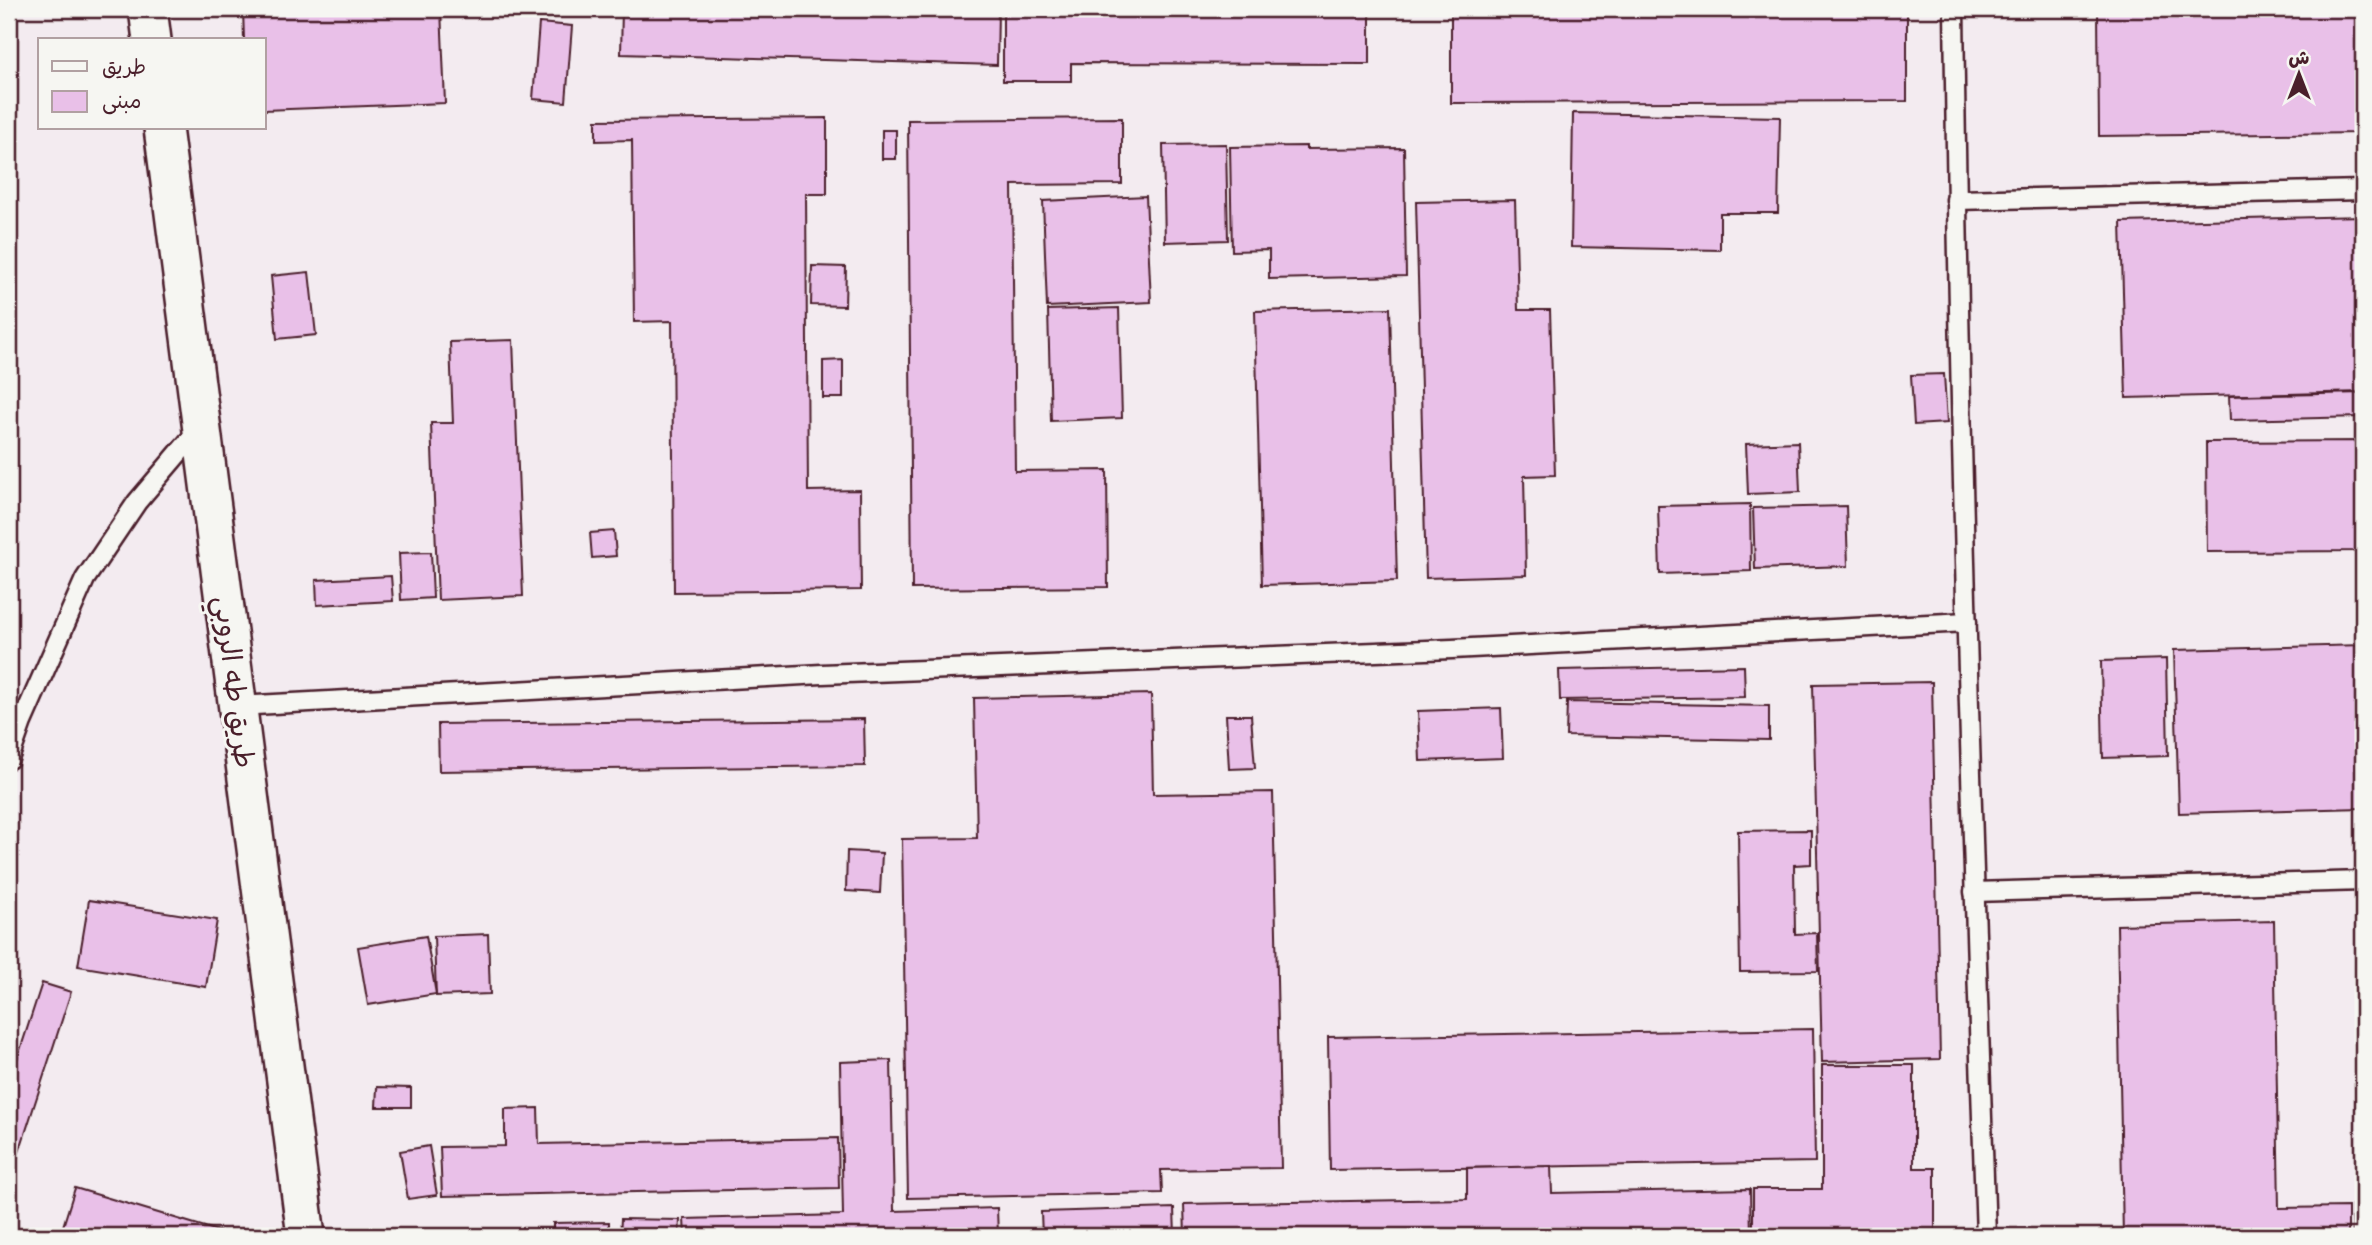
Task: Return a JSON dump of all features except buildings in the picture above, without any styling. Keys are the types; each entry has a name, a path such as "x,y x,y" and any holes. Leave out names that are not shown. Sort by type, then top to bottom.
{"street":[{"path":"148,9 152,38"},
{"name":"طريق طه الروبي","path":"163,130 306,1236"}],"lane":[{"path":"1954,9 1956,200 1974,892 1986,1236"},
{"path":"1956,200 2363,190"},
{"path":"9,760 22,722 85,579 137,502 203,425"},
{"path":"238,706 822,674 1438,650 1967,622"},
{"path":"1974,892 2363,881"}]}
